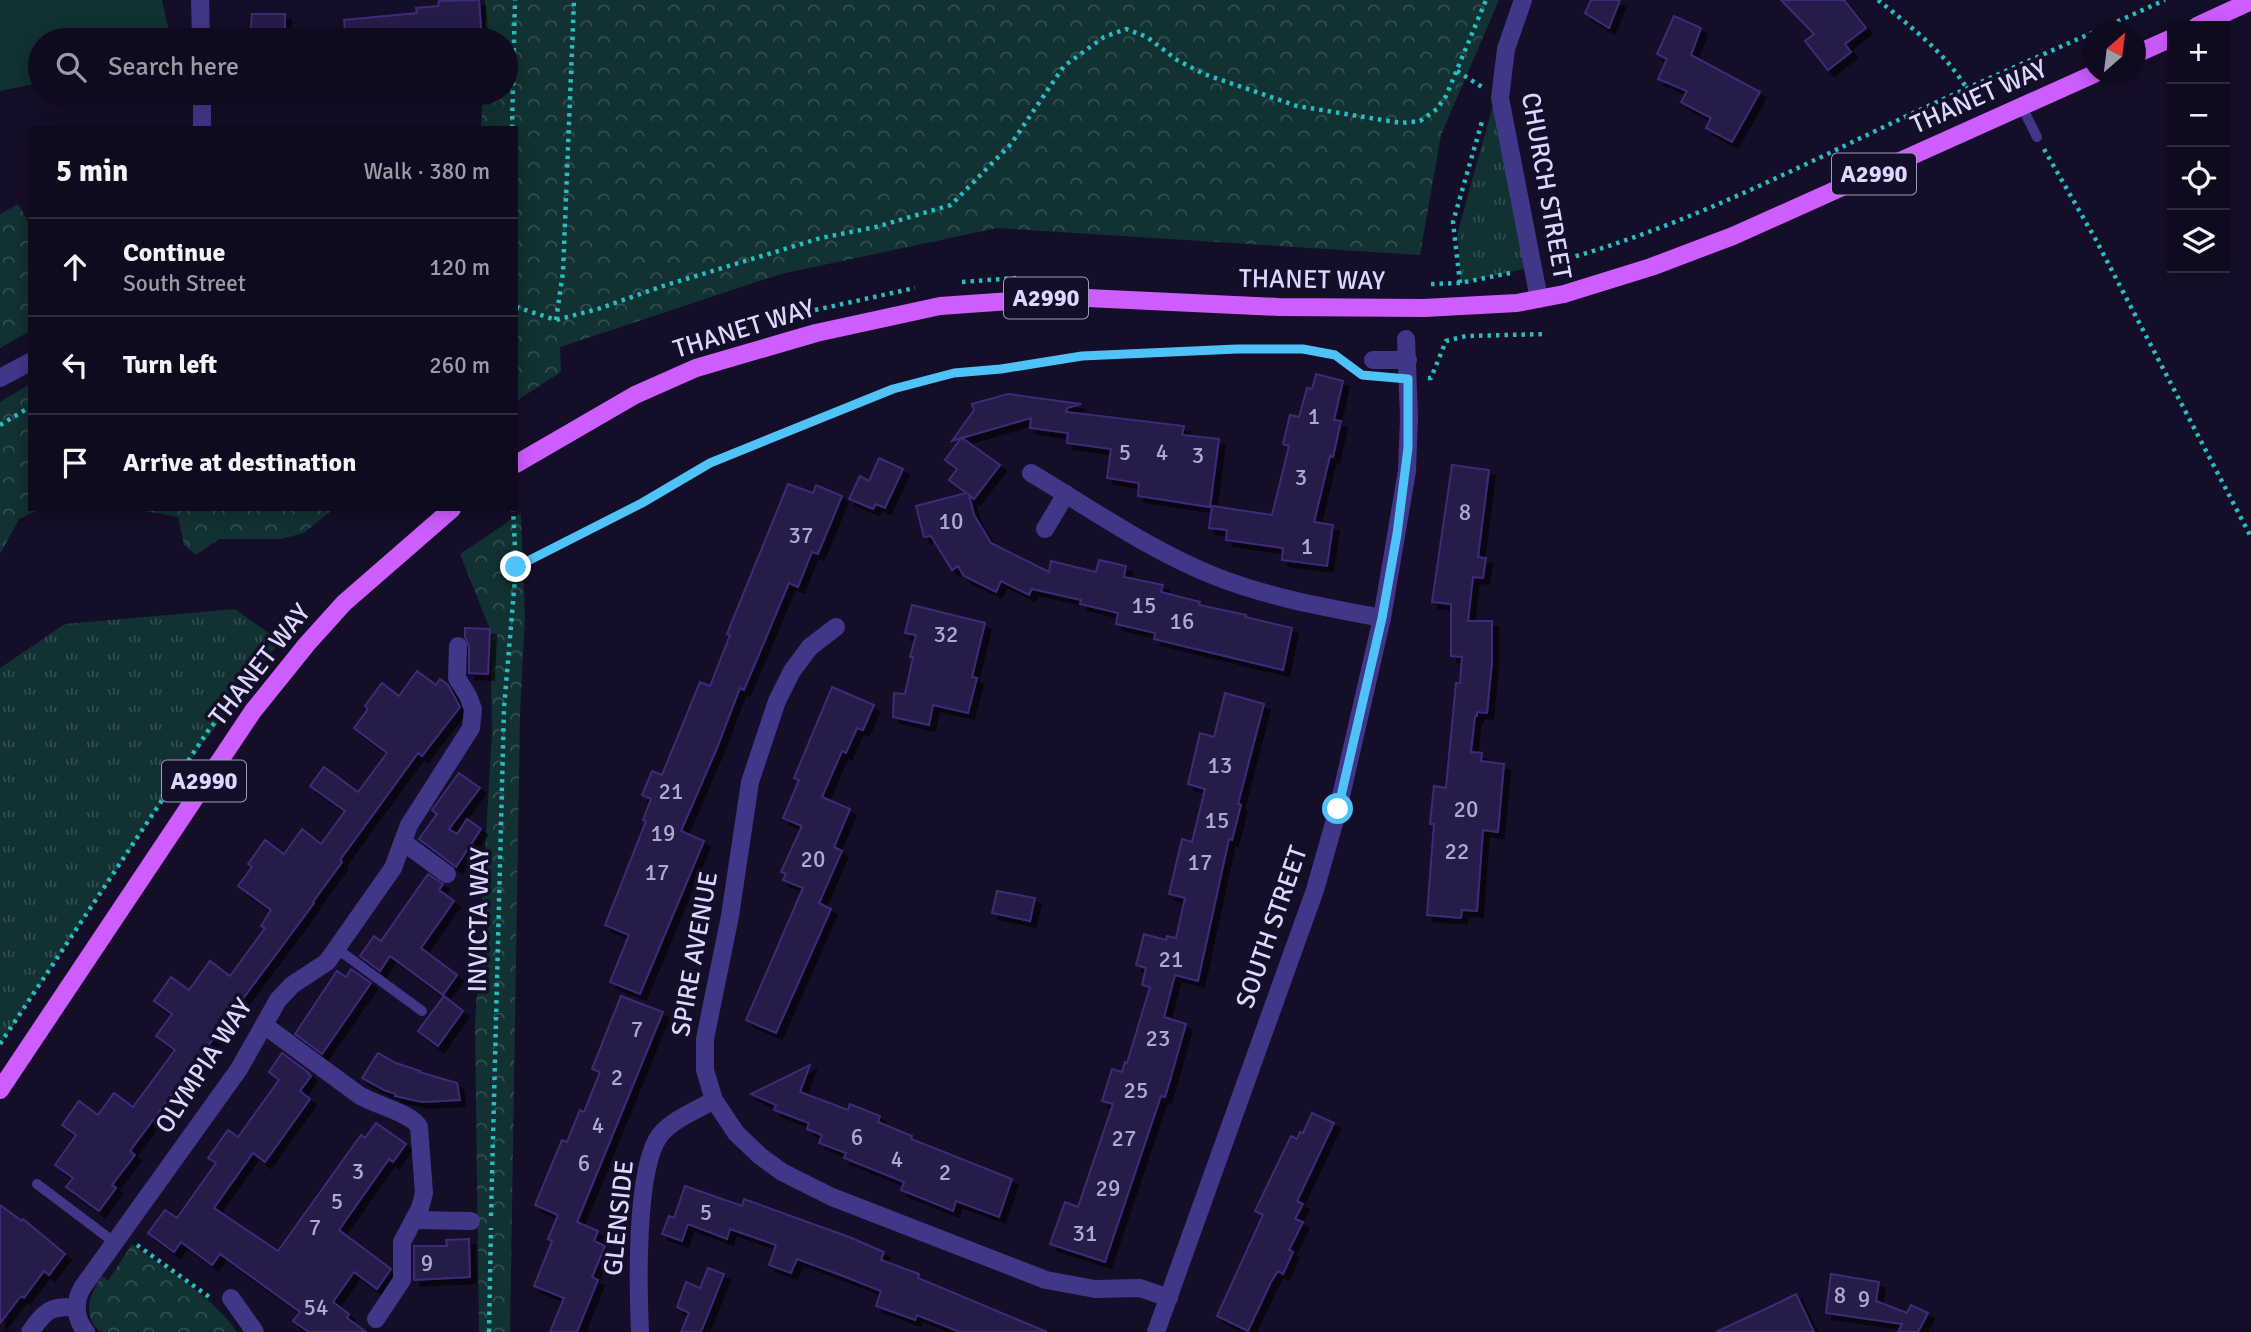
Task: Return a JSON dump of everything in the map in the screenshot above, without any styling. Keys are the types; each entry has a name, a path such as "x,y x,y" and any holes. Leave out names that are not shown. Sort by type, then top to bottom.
{"main road":[{"path":"2208,21 2251,1"},
{"path":"2146,49 2167,39"},
{"name":"THANET WAY","path":"518,463 635,395 696,368 816,333 940,306 1066,298 1279,307 1424,308 1496,305 1539,299 1589,287 1734,236 2083,79"},
{"name":"THANET WAY","path":"0,1090 253,711 344,603 450,511"}],"street":[{"path":"200,0 201,28"},
{"name":"CHURCH STREET","path":"1522,0 1506,49 1500,98 1539,299"},
{"path":"202,105 202,126"},
{"name":"SOUTH STREET","path":"1156,1332 1314,890 1347,775 1382,618 1407,471 1406,339"},
{"path":"1373,360 1408,369"},
{"path":"0,378 28,363"},
{"path":"1031,473 1163,551 1214,575 1281,597 1382,618"},
{"path":"1045,528 1066,494"},
{"name":"SPIRE AVENUE","path":"836,627 810,647 792,671 777,701 750,782 730,916 705,1039 705,1070 714,1100 736,1133 761,1156 782,1172 832,1197 1046,1280 1095,1289 1140,1288 1169,1298"},
{"name":"OLYMPIA WAY","path":"76,1308 82,1288 239,1069 285,991 327,962 393,868 409,825 471,729 473,709 457,678 458,646"},
{"path":"403,842 447,874"},
{"path":"264,1026 373,1104 416,1120 422,1141 424,1193 402,1242 402,1280 376,1319"},
{"name":"GLENSIDE","path":"640,1332 637,1283 648,1164 653,1149 666,1129 714,1100"},
{"path":"414,1220 471,1222"},
{"path":"231,1298 255,1332"},
{"path":"30,1332 50,1309 63,1306 76,1308 86,1332"}],"lane":[{"path":"2022,107 2037,136"},
{"path":"337,948 422,1011"},
{"path":"37,1184 118,1238"}],"path":[{"path":"514,28 515,0"},
{"path":"556,320 563,272 574,0"},
{"path":"518,308 556,320 821,238 876,227 951,205 1011,144 1064,66 1104,37 1126,29 1147,37 1177,60 1204,74 1297,106 1380,121 1420,121 1437,109 1446,96 1486,0"},
{"path":"1878,0 1950,64 1968,88"},
{"path":"2118,21 2165,0"},
{"path":"1500,98 1488,100 1453,222 1460,283 1601,250 1730,200 2083,37"},
{"path":"512,126 513,105"},
{"path":"2037,136 2101,251 2251,537"},
{"path":"1408,369 1432,378 1446,341 1466,336 1547,334"},
{"path":"516,567 642,503 710,463 893,389 954,373 1001,369 1082,356 1303,349 1335,355 1362,375"},
{"path":"0,425 28,408"},
{"name":"INVICTA WAY","path":"489,1332 504,708 516,567 513,511"},
{"path":"118,1238 222,1307 231,1298"}],"green space":[{"path":"0,0 162,0 168,28 28,28 28,85 0,91"},
{"path":"485,0 1499,0 1441,135 1420,255 997,228 781,274 560,347 561,372 518,400 518,126 481,126 482,105 518,105 518,28 485,28"},
{"path":"1503,69 1533,267 1460,283 1458,231"},
{"path":"18,204 28,222 28,332 0,348 0,214"},
{"path":"28,385 28,511 36,511 19,519 0,554 0,402"},
{"path":"144,511 331,511 304,533 281,539 219,539 196,555 184,545 178,517"},
{"path":"521,513 525,617 520,713 510,1332 479,1332 475,1026 492,732 490,629 460,554"},
{"path":"235,609 280,641 184,769 0,1045 0,668 65,624"},
{"path":"132,1244 202,1295 237,1332 100,1332 89,1312 91,1298 102,1276 108,1281"}],"building":[{"path":"479,0 481,28 345,28 344,20 417,13 416,8 438,6 439,1"},
{"path":"1591,0 1620,0 1609,28 1585,13"},
{"path":"1781,0 1844,0 1866,28 1845,44 1851,52 1828,70 1805,41 1814,34"},
{"path":"252,14 285,14 285,28 251,28"},
{"path":"1674,16 1701,28 1691,55 1760,92 1732,142 1706,128 1711,118 1681,102 1687,91 1658,79 1667,59 1657,54"},
{"path":"1316,374 1343,381 1334,420 1341,421 1314,522 1333,525 1327,566 1282,560 1283,548 1226,540 1227,530 1209,528 1212,506 1272,515 1289,446 1283,444 1290,415 1299,417 1307,388 1312,389"},
{"path":"1008,394 1081,404 1067,408 1066,412 1184,426 1182,435 1219,439 1210,507 1138,496 1139,483 1107,478 1111,449 1067,443 1068,433 1030,428 1031,418 962,438 1000,465 974,499 969,495 974,515 991,543 1049,572 1051,561 1096,572 1099,560 1126,566 1124,577 1163,585 1161,592 1200,602 1199,605 1292,628 1283,670 1154,639 1155,633 1116,624 1118,613 1080,604 1081,600 1032,589 1029,595 1001,581 996,592 964,576 958,566 952,570 931,536 924,537 916,506 966,493 949,480 957,469 945,460 961,438 952,441 974,410 972,404"},
{"path":"879,458 903,469 885,508 876,504 873,509 849,499 860,476 869,481"},
{"path":"1452,465 1489,470 1478,557 1486,558 1483,578 1473,577 1468,621 1492,621 1492,662 1487,713 1477,712 1475,716 1471,752 1482,753 1481,761 1504,764 1498,832 1483,830 1477,911 1462,910 1461,918 1427,915 1434,786 1446,788 1456,683 1460,683 1462,657 1451,656 1451,604 1432,602"},
{"path":"788,484 813,493 816,485 842,496 818,554 812,552 798,587 789,583 744,690 740,688 681,831 704,841 640,994 610,982 629,935 605,925 646,821 643,820 651,799 642,795 652,771 662,775 700,682 710,686 730,635 727,634"},
{"path":"912,605 985,623 972,677 977,678 968,713 933,705 929,725 893,717 894,693 905,694 913,657 910,657 916,635 905,633"},
{"path":"465,628 490,629 488,674 469,673 469,646"},
{"path":"417,671 436,685 440,679 448,685 460,707 422,756 418,753 340,860 342,862 314,903 130,1151 135,1155 112,1185 116,1188 99,1211 66,1187 73,1178 55,1165 76,1135 62,1125 79,1101 98,1115 114,1093 133,1107 175,1050 156,1036 172,1014 154,1001 171,977 189,990 210,961 230,976 265,928 261,926 271,910 238,886 252,867 248,864 265,840 284,854 302,829 321,844 345,811 310,786 324,767 358,792 387,753 354,728 368,709 365,706 382,683 399,696"},
{"path":"832,687 874,705 863,730 857,728 846,753 842,751 822,797 850,809 834,847 842,851 819,903 831,909 776,1033 746,1020 803,888 783,880 786,874 781,872 802,826 783,818 799,780 794,778"},
{"path":"1225,693 1264,704 1238,804 1241,805 1232,840 1229,839 1198,981 1175,975 1164,1017 1186,1024 1171,1077 1165,1097 1161,1096 1105,1262 1050,1244 1065,1202 1078,1207 1113,1104 1102,1101 1112,1069 1122,1072 1125,1062 1127,1063 1150,987 1142,985 1146,968 1136,965 1144,934 1166,940 1167,936 1176,938 1185,898 1169,894 1182,839 1192,842 1205,789 1188,784 1200,733 1214,737"},
{"path":"459,773 480,788 449,829 457,834 467,819 481,829 456,867 419,839 437,814 432,810"},
{"path":"428,874 443,884 439,890 454,901 421,948 457,975 443,995 390,956 380,971 360,956 374,936 381,941"},
{"path":"997,891 1035,898 1030,921 992,913"},
{"path":"351,969 371,983 322,1054 295,1034 337,971 346,977"},
{"path":"444,996 463,1011 438,1046 418,1031"},
{"path":"621,996 663,1012 577,1222 598,1231 594,1241 605,1246 592,1277 598,1280 577,1332 550,1332 564,1298 534,1286 552,1241 548,1239 558,1215 535,1205 562,1140 567,1142 580,1110 584,1112 600,1072 592,1069"},
{"path":"282,1053 311,1076 300,1091 310,1099 265,1162 253,1153 214,1208 278,1251 361,1135 365,1138 376,1123 406,1144 393,1162 389,1159 339,1230 391,1269 377,1289 354,1272 333,1302 349,1314 347,1318 366,1332 309,1332 293,1321 300,1312 220,1254 212,1265 181,1242 174,1252 148,1233 165,1210 177,1218 216,1163 208,1158 228,1130 238,1137 279,1080 269,1072"},
{"path":"378,1053 419,1072 457,1083 460,1100 422,1102 395,1096 396,1094 362,1078"},
{"path":"810,1065 800,1092 848,1110 850,1104 880,1116 878,1122 912,1136 911,1139 1012,1179 999,1217 956,1201 953,1211 901,1190 904,1182 844,1158 846,1153 819,1143 822,1135 807,1129 809,1123 774,1110 776,1105 751,1094"},
{"path":"1312,1113 1334,1123 1297,1201 1303,1204 1295,1219 1303,1222 1289,1250 1293,1252 1283,1274 1278,1271 1271,1282 1248,1331 1217,1316 1263,1215 1255,1211 1291,1136 1297,1139 1300,1132 1303,1133"},
{"path":"685,1186 742,1206 744,1199 849,1237 884,1252 881,1260 919,1274 918,1278 1047,1332 960,1332 917,1315 915,1320 876,1306 881,1291 843,1276 797,1259 791,1273 769,1265 776,1245 730,1229 727,1239 688,1224 682,1241 662,1234 669,1216 674,1218"},
{"path":"0,1205 22,1221 23,1219 65,1254 49,1275 44,1271 24,1298 21,1296 0,1323"},
{"path":"469,1239 470,1277 414,1280 414,1246 447,1246 446,1240"},
{"path":"708,1268 724,1274 701,1332 681,1332 689,1313 677,1307 686,1282 700,1288"},
{"path":"1831,1274 1879,1282 1876,1301 1907,1313 1911,1305 1928,1313 1918,1332 1898,1332 1902,1324 1826,1313"},
{"path":"1796,1294 1814,1332 1716,1332 1774,1305"}],"route":[{"path":"516,567 642,503 710,463 893,389 954,373 1001,369 1082,356 1237,349 1303,349 1335,355 1362,375 1408,379 1409,417 1407,471 1382,618 1338,809"}]}
